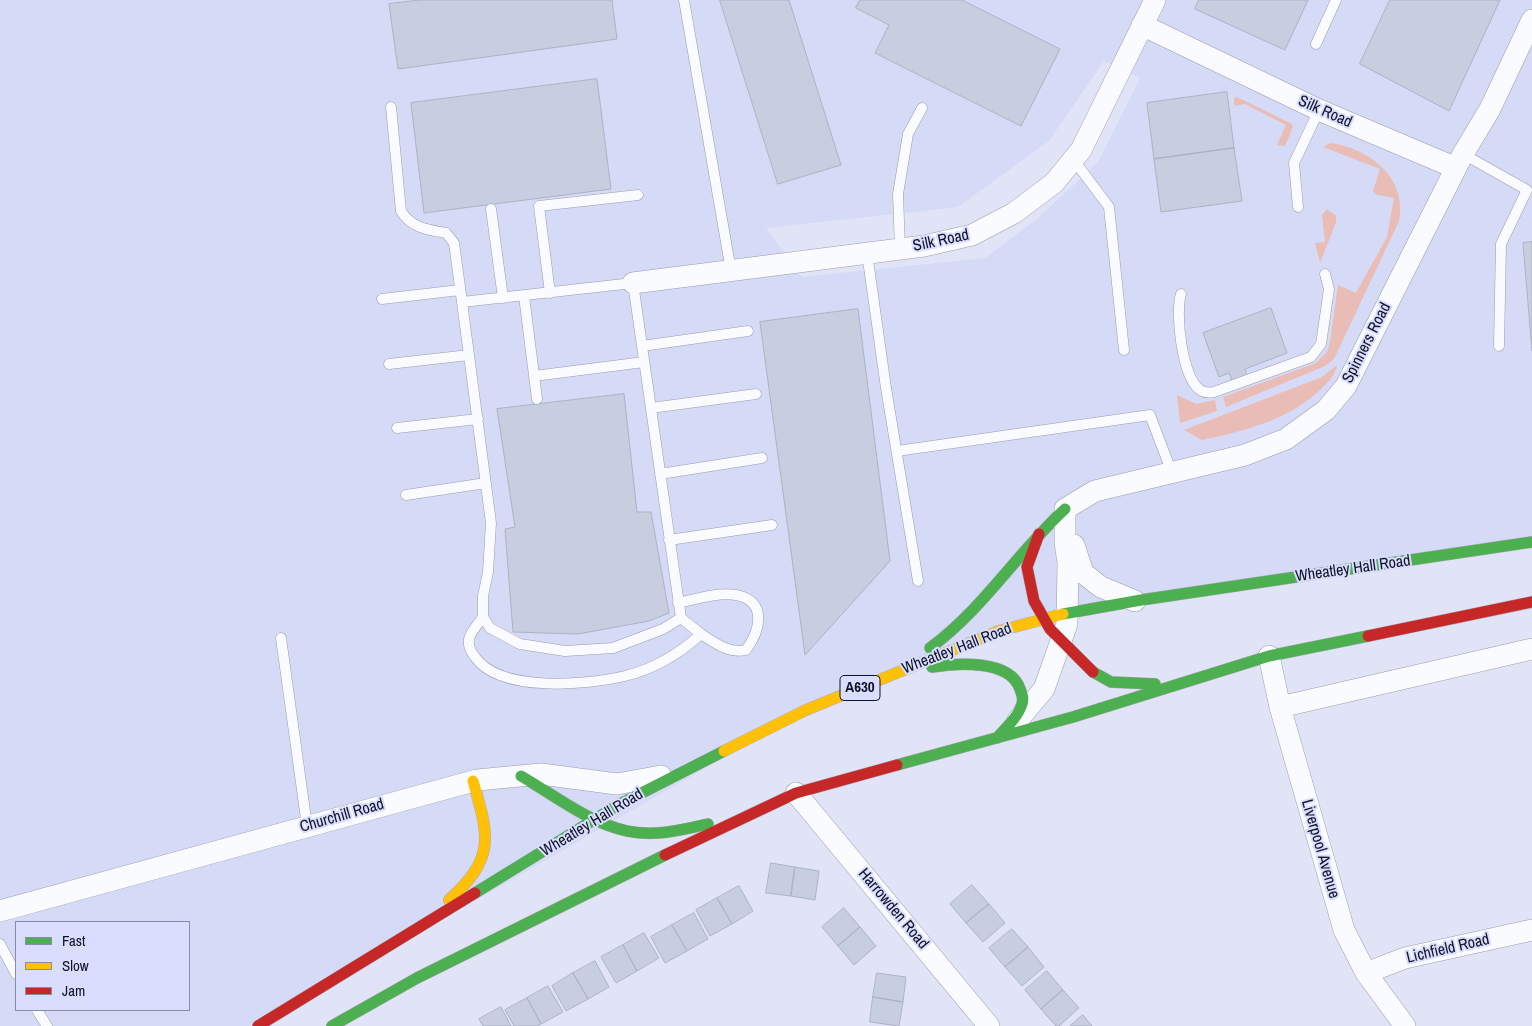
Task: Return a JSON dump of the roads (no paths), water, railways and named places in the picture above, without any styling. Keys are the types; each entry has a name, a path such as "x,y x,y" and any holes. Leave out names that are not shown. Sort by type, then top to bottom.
{"highway":[{"path":"882,679 953,632 977,609 1038,534 1065,509"},
{"path":"1038,534 1027,567 1034,601 1062,643 1093,672 1111,682 1153,684 1191,680"},
{"name":"Wheatley Hall Road","path":"258,1026 618,805 806,710 999,631 1044,618 1136,601 1532,542"},
{"path":"335,1025 417,978 545,913 796,793 997,738 1269,656 1532,602"},
{"path":"882,679 949,663 987,664 1007,674 1018,685 1023,697 1020,708 997,738"},
{"path":"521,776 597,819 627,831 677,832 724,820 776,803"},
{"path":"420,926 459,892 479,862 486,843 473,781"}],"street":[{"name":"Silk Road","path":"633,284 900,249 972,235 1014,213 1054,183 1081,150 1154,0"},
{"name":"Silk Road","path":"1142,25 1319,110 1460,161"},
{"name":"Spinners Road","path":"1065,509 1095,491 1245,455 1286,439 1326,410 1346,386 1460,161 1490,109 1531,27"},
{"path":"1065,509 1083,573 1101,588 1136,601"},
{"path":"997,738 1032,706 1044,689 1062,643 1067,624 1068,563 1065,542 1065,509"},
{"path":"1280,707 1532,649"},
{"name":"Liverpool Avenue","path":"1269,656 1280,707 1341,922 1366,973 1406,1026"},
{"name":"Churchill Road","path":"0,911 473,781 541,774 616,784 645,780 690,768"},
{"name":"Harrowden Road","path":"796,793 987,1025"},
{"name":"Lichfield Road","path":"1366,973 1405,958 1532,930"}],"lane":[{"path":"684,0 731,272"},
{"path":"1316,44 1336,0"},
{"path":"391,107 402,211 406,220 417,226 446,232 454,243 491,523 488,572 483,596 483,617 490,628 520,644 565,651 613,648 663,629 681,618"},
{"path":"900,249 898,194 908,134 922,108"},
{"path":"1298,207 1294,163 1319,110"},
{"path":"1073,159 1109,207 1124,350"},
{"path":"1460,161 1529,191 1501,244 1499,346"},
{"path":"550,293 539,206 638,196"},
{"path":"491,209 503,298"},
{"path":"868,253 918,581"},
{"path":"1181,294 1177,306 1186,366 1192,381 1198,389 1214,392 1311,357 1320,344 1322,336 1329,289 1325,274"},
{"path":"462,302 633,284 678,603 681,618 720,647 737,652 746,650 760,623 759,614 750,601 736,595 703,597 678,603"},
{"path":"382,299 460,290"},
{"path":"524,296 537,399"},
{"path":"642,346 748,331"},
{"path":"389,364 469,355"},
{"path":"534,376 644,362"},
{"path":"651,408 756,394"},
{"path":"897,451 1150,415 1172,473"},
{"path":"397,428 478,419"},
{"path":"660,474 762,458"},
{"path":"406,494 486,483"},
{"path":"670,540 772,525"},
{"path":"483,617 469,637 469,649 476,660 492,670 532,683 576,684 625,676 648,669 684,649 701,634"},
{"path":"281,638 307,826"},
{"path":"0,944 15,972"},
{"path":"38,1011 46,1026"}]}
